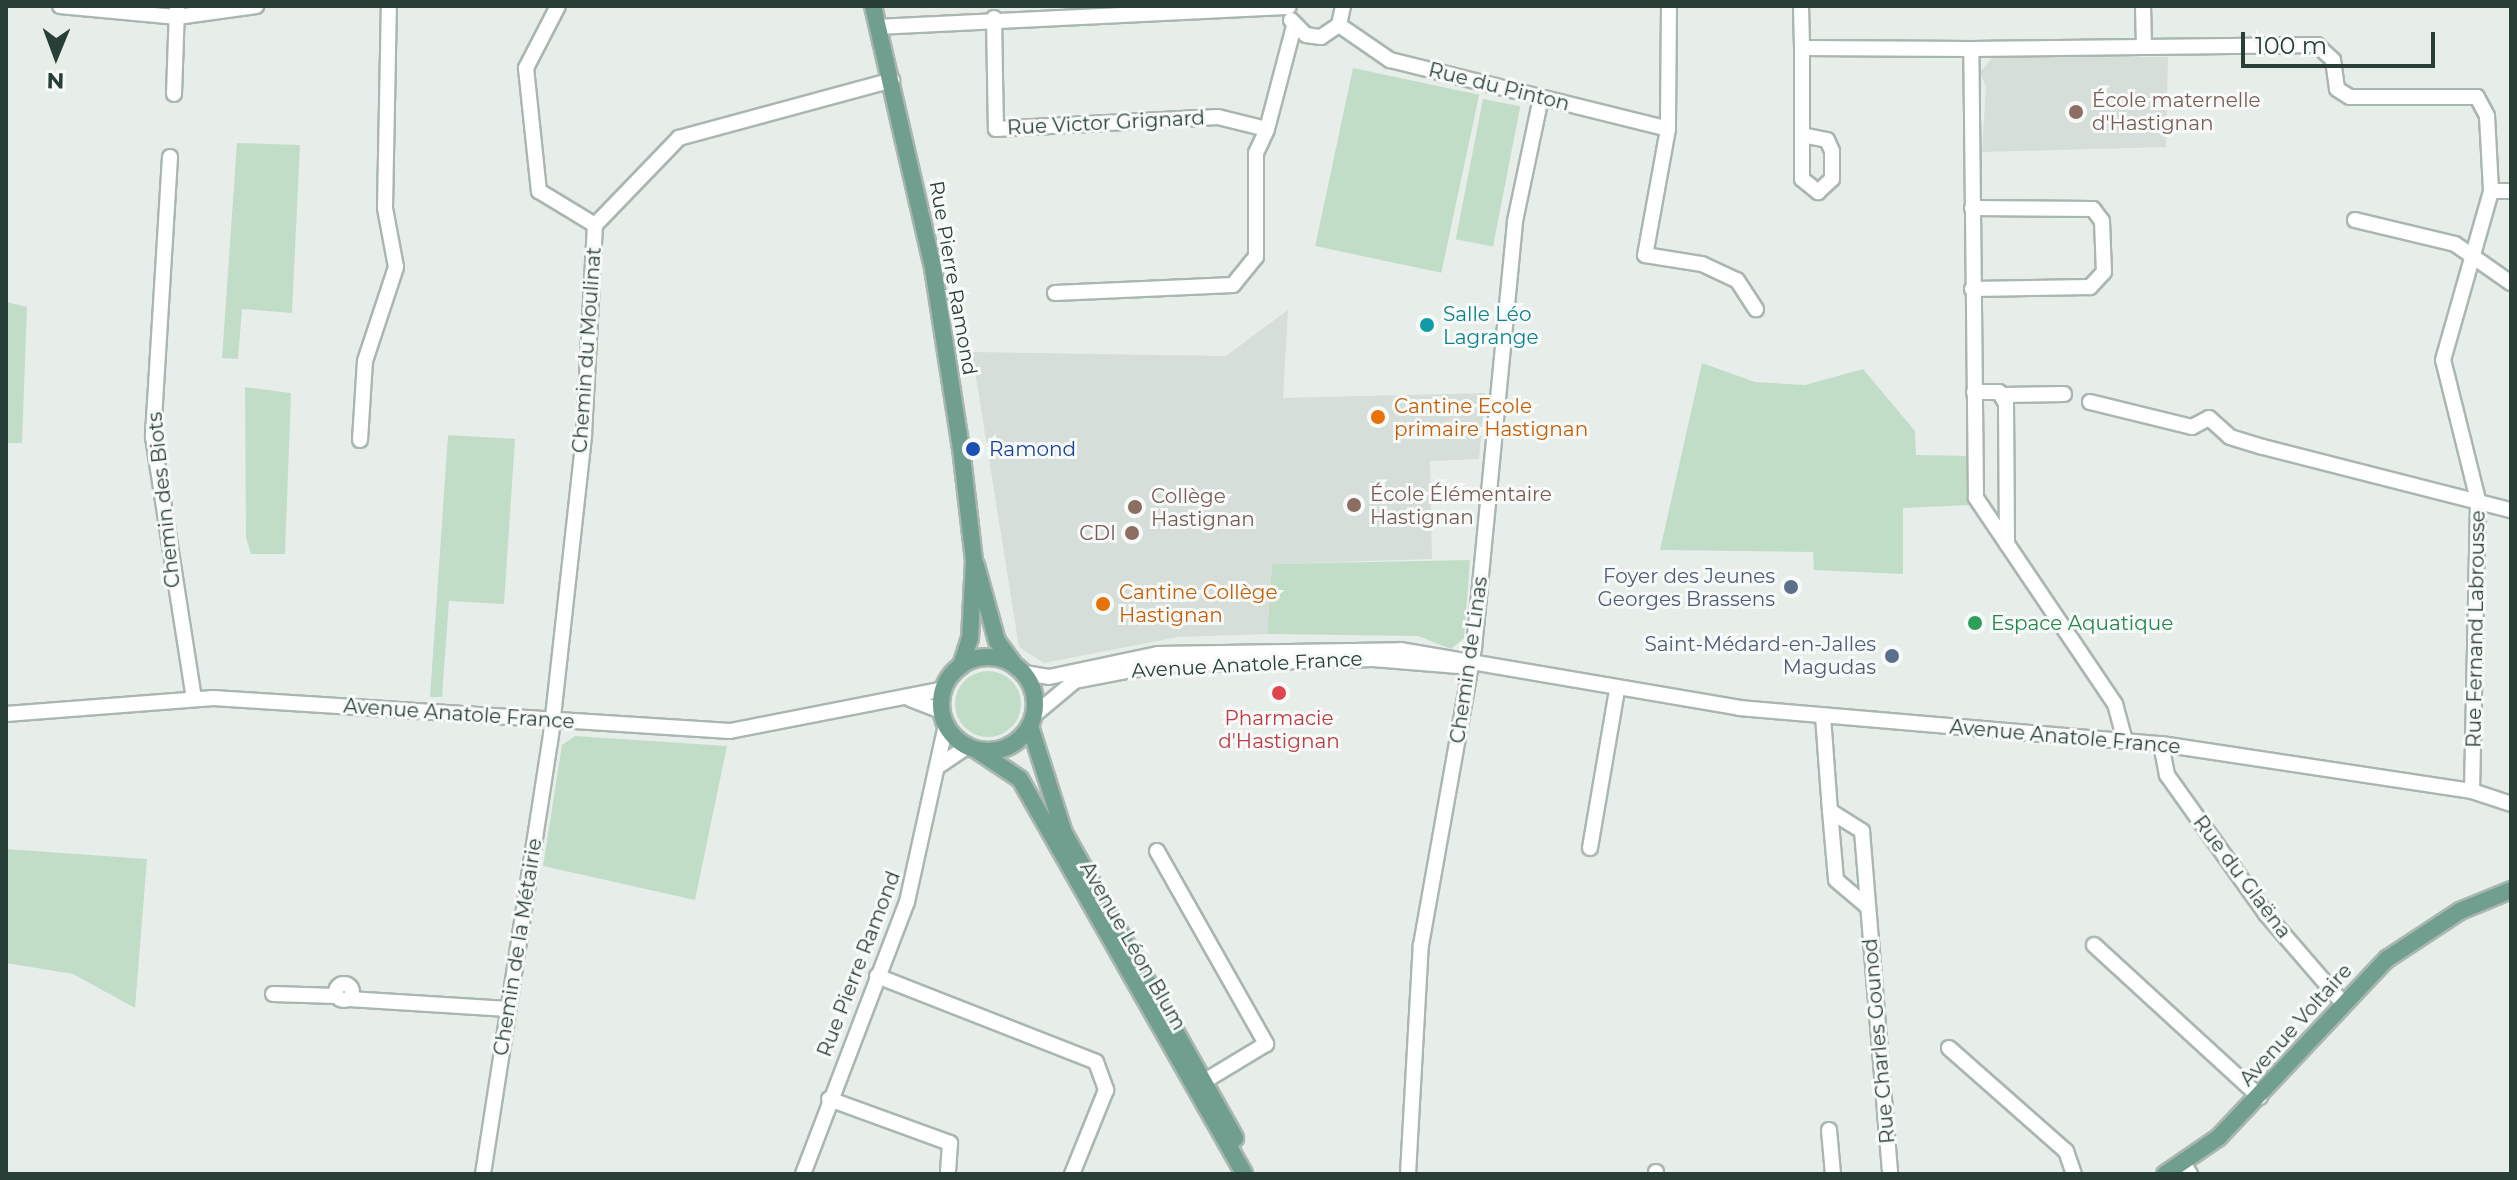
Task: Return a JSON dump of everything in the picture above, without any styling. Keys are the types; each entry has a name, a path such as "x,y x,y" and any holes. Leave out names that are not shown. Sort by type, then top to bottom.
{"main road":[{"name":"Rue Pierre Ramond","path":"873,6 933,268 974,560 997,641 1018,669"},
{"name":"Rue Pierre Ramond","path":"961,666 970,638 974,560"},
{"path":"987,657 1018,669 1032,721 1008,747 973,749 944,718 944,689 961,666 987,657"},
{"name":"Avenue Léon Blum","path":"1032,721 1064,833 1255,1174"},
{"name":"Avenue Léon Blum","path":"973,749 1020,779 1178,1063 1244,1174"},
{"name":"Avenue Voltaire","path":"2165,1174 2187,1169 2260,1097 2341,1001 2430,928 2510,891"}],"street":[{"path":"60,6 177,12 256,6"},
{"path":"360,440 365,361 396,267 385,208 389,6"},
{"path":"558,6 526,68 539,191 595,225"},
{"path":"878,27 1066,10 1289,6 1294,26 1267,129 1256,153 1256,257 1233,285 1055,293"},
{"path":"1294,26 1313,37 1339,25 1343,6"},
{"path":"1669,6 1668,129 1645,255 1702,264 1737,280 1756,309"},
{"path":"1801,6 1802,135"},
{"path":"1802,48 2144,47 2143,6"},
{"path":"174,94 177,12"},
{"name":"Rue Victor Grignard","path":"994,18 996,129 1218,117 1267,129"},
{"name":"Rue du Pinton","path":"1339,25 1390,60 1668,129"},
{"name":"Rue Fernand Labrousse","path":"2144,47 2317,45 2333,60 2337,89 2350,97 2477,97 2487,116 2491,191 2443,360 2478,500 2472,791"},
{"path":"1971,49 1976,498 2115,704 2125,741"},
{"name":"Chemin du Moulinat","path":"551,720 584,434 595,225 679,138 892,80"},
{"name":"Chemin de Linas","path":"1408,1174 1421,945 1472,667 1515,221 1541,98"},
{"name":"Chemin des Biots","path":"170,157 153,437 194,698"},
{"path":"2491,191 2511,191"},
{"path":"1972,208 2093,209 2102,221 2104,272 2090,287 1972,289"},
{"path":"2355,220 2455,244 2470,260 2511,283"},
{"path":"1974,392 2064,394"},
{"path":"2003,395 2007,544"},
{"path":"2090,402 2192,427 2209,418 2230,437 2511,510"},
{"name":"Avenue Anatole France","path":"1018,669 1049,677 1158,654 1345,648 1401,650 1472,667"},
{"name":"Avenue Anatole France","path":"1032,721 1075,681 1158,665 1373,659 1472,667 1617,690 1823,716 2161,744 2472,791 2511,804"},
{"name":"Avenue Anatole France","path":"6,714 194,698 730,731 909,699 944,689"},
{"path":"1590,848 1617,690"},
{"path":"909,699 944,718"},
{"path":"1823,716 1836,880 1868,907"},
{"name":"Rue Pierre Ramond","path":"803,1174 922,853 940,765 944,718"},
{"name":"Chemin de la Métairie","path":"483,1174 551,720"},
{"name":"Rue du Glaëna","path":"2161,744 2167,775 2266,914 2341,1001"},
{"path":"940,765 973,749"},
{"name":"Rue Charles Gounod","path":"1830,811 1862,831 1890,1174"},
{"path":"1157,851 1266,1044 1203,1082 1178,1063"},
{"path":"2094,945 2260,1097"},
{"path":"877,976 1096,1062 1106,1090 1072,1174"},
{"path":"273,994 508,1009"},
{"path":"1949,1048 2066,1151 2074,1174"},
{"path":"829,1099 950,1143 955,1156 948,1174"},
{"path":"1829,1130 1833,1174"}],"shaded area":[{"name":"École maternelle d'Hastignan","path":"1993,57 2168,57 2166,147 1982,152 1986,87 1980,72"},
{"name":"Collège Hastignan","path":"1288,310 1283,398 1485,393 1479,459 1430,461 1432,559 1272,564 1267,634 1178,637 1044,663 1019,647 972,352 1226,356"}],"green space":[{"path":"1353,68 1479,95 1441,273 1315,246"},
{"path":"1483,99 1520,106 1493,247 1456,239"},
{"path":"237,143 300,145 292,313 242,309 238,359 222,358"},
{"path":"6,302 27,307 22,443 6,443"},
{"path":"1702,363 1755,382 1805,385 1863,369 1915,431 1916,455 1971,456 1970,505 1903,508 1903,574 1814,570 1813,552 1660,550"},
{"path":"245,387 291,393 285,554 251,554 246,538"},
{"path":"448,435 515,439 504,604 449,601 442,697 430,697"},
{"path":"1470,560 1464,638 1451,649 1418,636 1267,634 1272,564"},
{"path":"982,671 994,671 1006,676 1016,686 1021,704 1019,717 1006,732 994,737 982,737 970,732 960,722 955,710 955,698 960,686 970,676"},
{"path":"575,736 727,746 695,900 543,866 562,745"},
{"path":"6,849 147,859 135,1008 73,974 6,963"}],"place":[{"name":"École maternelle d'Hastignan","path":"2076,112"},
{"name":"Salle Léo Lagrange","path":"1427,325"},
{"name":"Cantine Ecole primaire Hastignan","path":"1378,417"},
{"name":"Ramond","path":"973,449"},
{"name":"École Élémentaire Hastignan","path":"1354,505"},
{"name":"Collège Hastignan","path":"1135,507"},
{"name":"CDI","path":"1132,533"},
{"name":"Foyer des Jeunes Georges Brassens","path":"1791,587"},
{"name":"Cantine Collège Hastignan","path":"1103,604"},
{"name":"Espace Aquatique","path":"1975,623"},
{"name":"Saint-Médard-en-Jalles Magudas","path":"1892,656"},
{"name":"Pharmacie d'Hastignan","path":"1279,693"}]}
